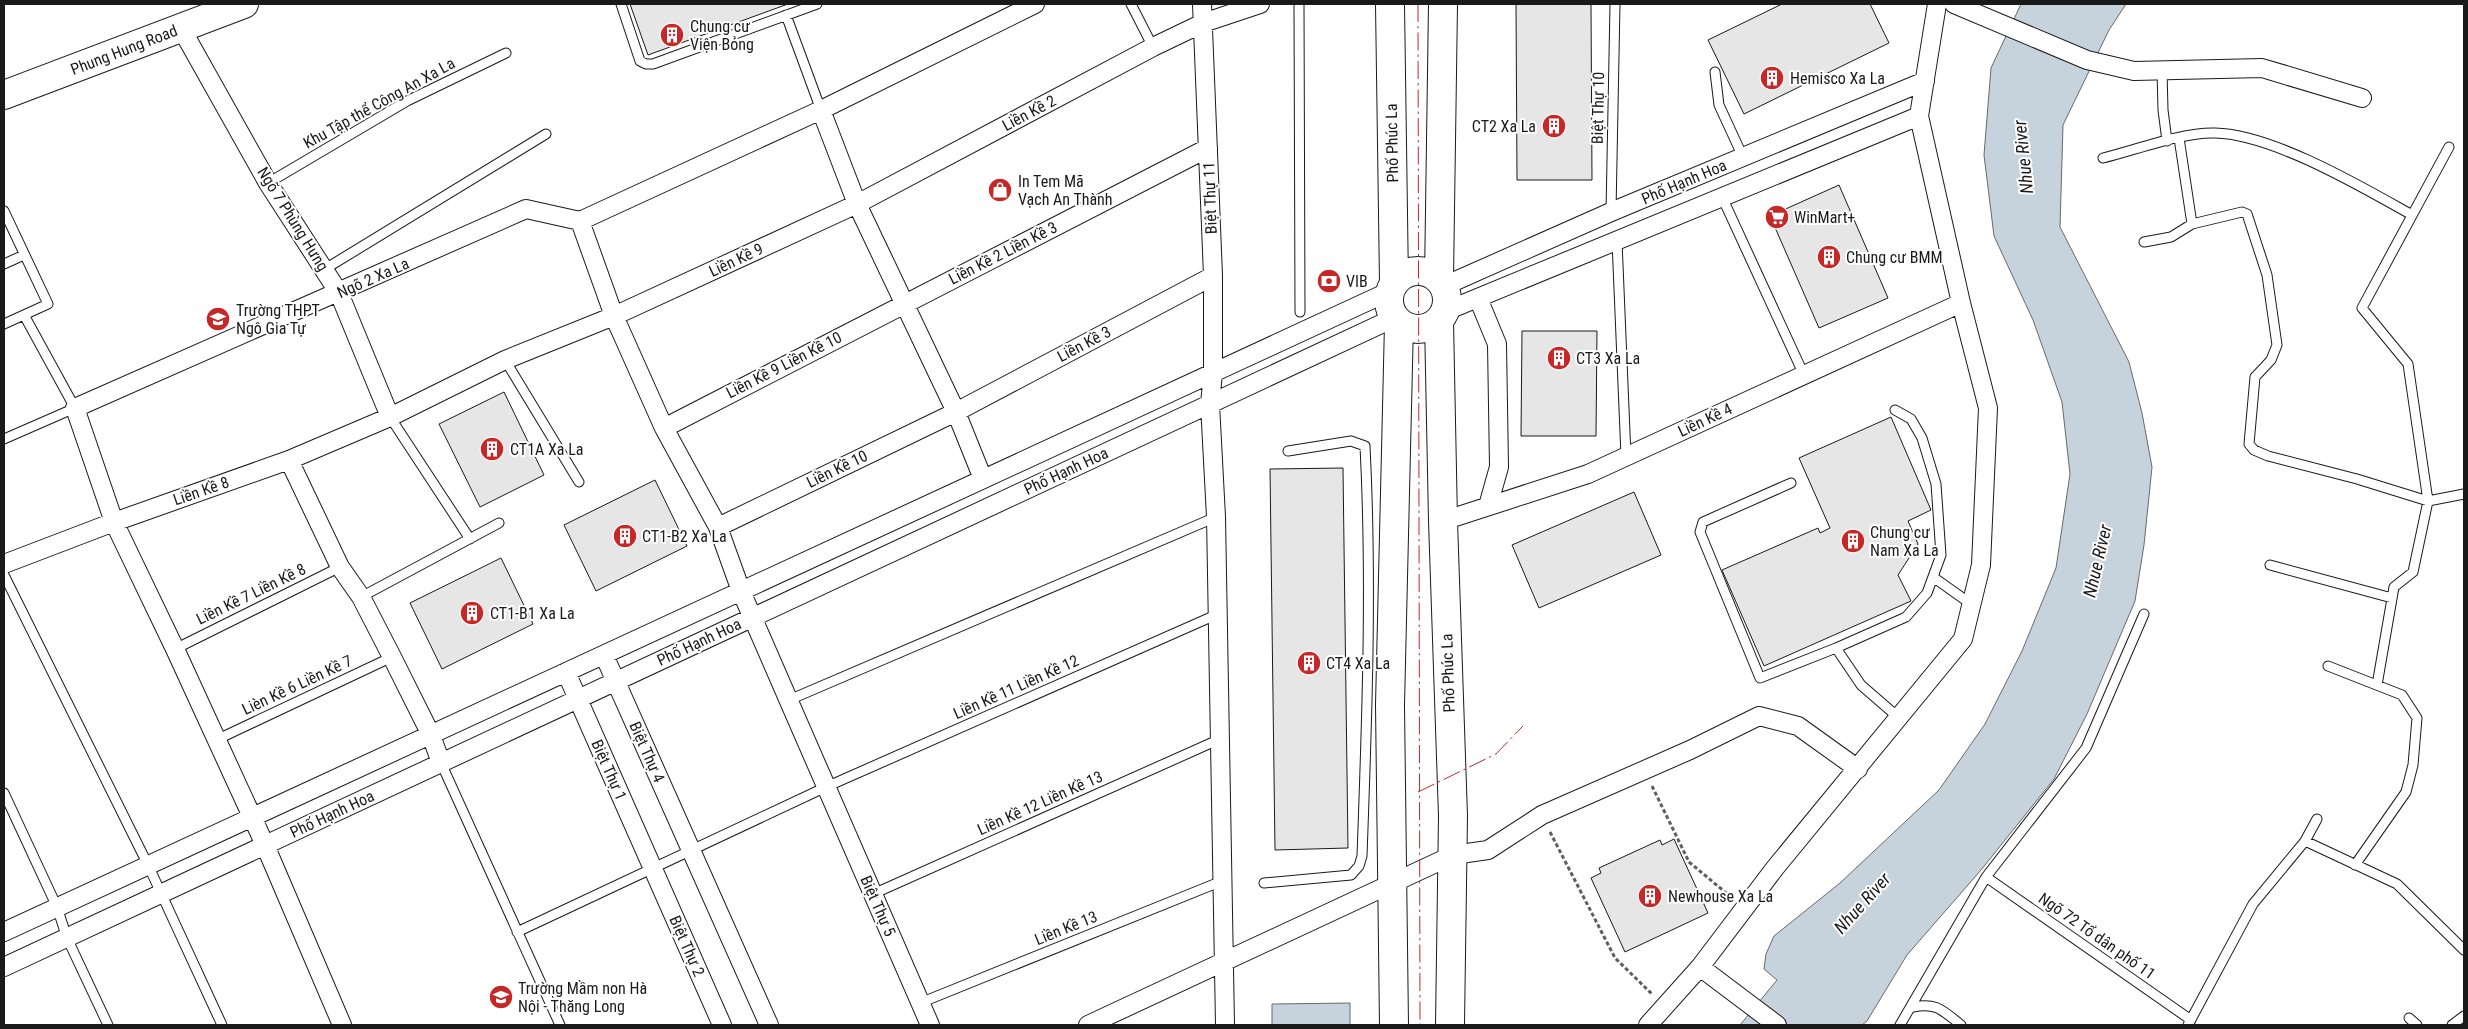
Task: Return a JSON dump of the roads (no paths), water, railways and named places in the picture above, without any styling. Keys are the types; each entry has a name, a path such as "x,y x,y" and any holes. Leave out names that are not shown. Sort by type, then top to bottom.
{"main road":[{"name":"Phung Hung Road","path":"4,95 244,4"},
{"name":"Phố Phúc La","path":"1390,4 1392,287"},
{"name":"Phố Phúc La","path":"1443,4 1443,521 1452,855 1450,1025"},
{"path":"1421,270 1431,273 1442,299 1430,327 1420,330 1409,328 1397,320 1390,310 1392,287 1400,275 1421,270"},
{"path":"1394,1025 1392,883 1380,661 1397,320"}],"street":[{"path":"826,787 741,591 718,527 664,428 614,316 580,221 821,110 1035,4"},
{"name":"Biệt Thự 11","path":"1202,4 1213,276 1213,373 1210,404 1216,517 1225,1025"},
{"name":"Liền Kề 2","path":"856,204 1154,47 1203,23 1260,4"},
{"path":"1648,1025 1700,967 1775,868 1858,769 1962,639 1981,565 1988,408 1961,303 1919,116 1937,4"},
{"path":"1954,4 2087,60 2134,71 2262,68 2362,98"},
{"name":"Ngõ 7 Phùng Hưng","path":"181,28 268,183 325,269 338,293 390,417"},
{"name":"Phố Hạnh Hoa","path":"1442,299 1611,212 1925,81"},
{"path":"821,110 856,204 956,412 983,479"},
{"name":"Phố Hạnh Hoa","path":"1442,299 1478,298 1919,116"},
{"name":"Liền Kề 2 Liền Kề 3","path":"905,303 1208,148"},
{"name":"Liền Kề 9","path":"504,360 614,316 856,204"},
{"name":"Ngõ 2 Xa La","path":"75,408 526,209 580,221"},
{"name":"Liền Kề 3","path":"956,412 1213,276"},
{"name":"Phố Hạnh Hoa","path":"4,932 1213,373 1392,287"},
{"path":"1478,298 1496,344 1499,467 1488,506"},
{"name":"Liền Kề 9 Liền Kề 10","path":"664,428 905,303"},
{"name":"Liền Kề 4","path":"1443,521 1588,474 1961,303"},
{"name":"Phố Hạnh Hoa","path":"4,967 1210,404 1397,320"},
{"name":"Liền Kề 8","path":"4,564 114,522 289,460 390,417 504,360"},
{"path":"75,408 114,522 175,648 265,845 342,1025"},
{"name":"Liền Kề 10","path":"718,527 956,412"},
{"path":"289,460 340,567 361,597 392,657 430,734 442,763"},
{"name":"Biệt Thự 4","path":"604,655 690,849"},
{"name":"Biệt Thự 1","path":"566,672 652,868"},
{"path":"1088,1025 1452,855 1488,850 1542,815 1759,716 1798,726 1858,769"},
{"name":"Biệt Thự 5","path":"826,787 930,1025"},
{"path":"690,849 769,1025"},
{"name":"Biệt Thự 2","path":"652,868 722,1025"},
{"path":"1700,967 1777,1025"}],"lane":[{"path":"621,4 640,61 646,64 653,64 817,4"},
{"path":"1131,4 1154,47"},
{"path":"1299,4 1300,312"},
{"name":"Biệt Thự 10","path":"1611,212 1615,4"},
{"path":"786,15 821,110"},
{"name":"Khu Tập thể Công An Xa La","path":"268,183 407,101 506,53"},
{"path":"2162,70 2163,110 2167,142"},
{"path":"1715,72 1719,105 1743,157"},
{"path":"2103,158 2179,138 2214,133 2249,139 2324,169 2412,215"},
{"path":"325,269 546,134"},
{"path":"2179,138 2192,224"},
{"path":"2377,684 2394,587 2413,572 2428,501 2408,364 2362,308 2449,147"},
{"path":"1722,197 1804,374"},
{"path":"4,211 48,304 4,324"},
{"path":"2144,242 2171,237 2192,224 2242,212 2247,214 2267,275 2277,345 2271,360 2255,377 2249,444 2254,450 2268,456 2357,479 2428,501 2464,494"},
{"path":"1617,241 1626,456"},
{"path":"4,264 24,254"},
{"path":"24,315 75,408"},
{"path":"504,360 579,482"},
{"name":"Ngõ 2 Xa La","path":"4,439 75,408"},
{"path":"1790,483 1703,522 1700,532 1760,678 1836,648 1906,617 1927,593 1941,555 1936,484 1922,438 1911,418 1895,410"},
{"path":"390,417 470,538"},
{"path":"1264,883 1351,874 1359,866 1362,856 1380,661 1368,512 1365,446 1351,441 1288,451"},
{"path":"789,700 1216,517"},
{"path":"361,597 499,523"},
{"path":"2270,565 2392,598"},
{"name":"Liền Kề 7 Liền Kề 8","path":"175,648 340,567"},
{"path":"4,575 148,865 222,1025"},
{"path":"1933,577 1971,604"},
{"name":"Liền Kề 11 Liền Kề 12","path":"517,932 690,849 826,787 1218,614"},
{"path":"1900,1025 1913,1007 1986,877 2086,748 2144,614"},
{"path":"1836,648 1861,685 1899,718"},
{"name":"Lièn Kề 6 Liền Kề 7","path":"216,740 392,657"},
{"path":"2328,666 2402,695 2417,718 2413,765 2406,792 2355,866"},
{"name":"Liền Kề 12 Liền Kề 13","path":"873,894 1220,739"},
{"path":"442,763 560,1025"},
{"path":"4,793 57,907 67,938 108,1025"},
{"path":"2190,1022 2253,904 2305,841 2316,819"},
{"path":"2305,841 2397,884 2464,950"},
{"name":"Ngõ 72 Tổ dân phố 11","path":"1986,877 2190,1022"},
{"name":"Liền Kề 13","path":"920,1003 1222,881"},
{"path":"1913,1007 1926,1004 1937,1006 1962,1025"},
{"path":"2452,1025 2464,1016"},
{"path":"2409,1018 2417,1025"}],"water":[{"name":"Nhue River","path":"2021,4 2126,4 2109,30 2063,125 2060,227 2129,362 2142,413 2152,467 2144,545 2135,601 2087,714 2054,779 1981,870 1907,955 1867,1021 1862,1025 1740,1025 1777,980 1764,969 1766,954 1774,936 1840,883 1939,790 1985,724 2022,651 2056,568 2070,474 2062,402 2033,320 1994,236 1984,155 1991,68"},
{"path":"1350,1003 1350,1025 1272,1025 1272,1004"}],"place":[{"name":"Chung cư Viện Bỏng","path":"672,35"},
{"name":"Hemisco Xa La","path":"1772,78"},
{"name":"CT2 Xa La","path":"1554,126"},
{"name":"In Tem Mã Vạch An Thành","path":"1000,190"},
{"name":"WinMart+","path":"1777,217"},
{"name":"Chung cư BMM","path":"1829,257"},
{"name":"VIB","path":"1329,281"},
{"name":"Trường THPT Ngô Gia Tự","path":"218,319"},
{"name":"CT3 Xa La","path":"1559,358"},
{"name":"CT1A Xa La","path":"492,449"},
{"name":"CT1-B2 Xa La","path":"625,536"},
{"name":"Chung cư Nam Xa La","path":"1853,541"},
{"name":"CT1-B1 Xa La","path":"472,613"},
{"name":"CT4 Xa La","path":"1309,663"},
{"name":"Newhouse Xa La","path":"1650,896"},
{"name":"Trường Mầm non Hà Nội - Thăng Long","path":"501,997"}]}
